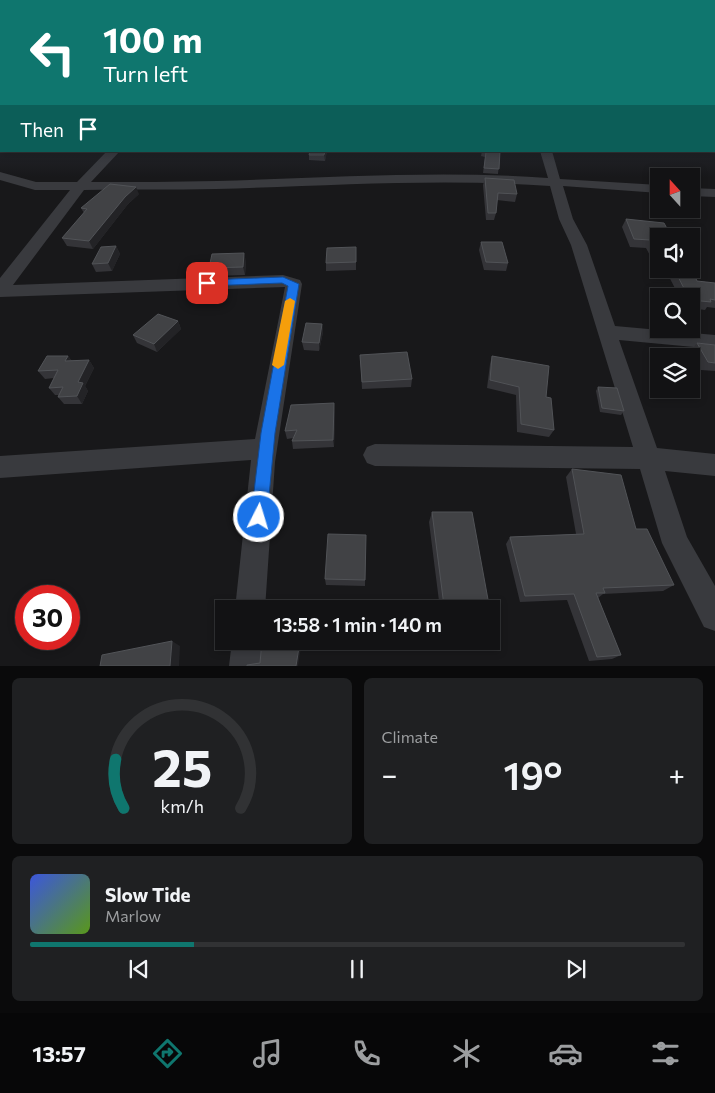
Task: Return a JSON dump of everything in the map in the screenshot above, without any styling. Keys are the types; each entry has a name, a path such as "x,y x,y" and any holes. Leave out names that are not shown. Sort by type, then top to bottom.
{"street":[{"path":"0,290 79,187 113,152"},
{"path":"546,152 566,219 579,245 676,543 715,616"},
{"path":"0,176 35,186 79,187 217,186 283,181 480,177 650,188"},
{"path":"700,192 715,193"},
{"path":"0,290 283,280 294,284 265,449 251,600"},
{"path":"607,332 715,342"},
{"path":"0,467 265,449"},
{"path":"375,454 648,458 715,465"},
{"path":"246,666 247,650"}],"building":[{"path":"310,152 325,152 324,155 309,155"},
{"path":"486,152 500,152 499,169 484,168"},
{"path":"485,178 514,180 517,194 498,193 496,213 488,213"},
{"path":"110,184 136,187 125,197 89,241 62,238 87,209 81,208"},
{"path":"626,219 664,223 667,228 650,228 650,240 634,239"},
{"path":"481,242 502,242 508,263 486,262"},
{"path":"116,246 108,263 92,264 101,247"},
{"path":"356,247 356,262 326,263 327,248"},
{"path":"244,253 243,267 209,268 212,254"},
{"path":"679,278 696,278 697,281 715,283 715,300 710,299 711,302 700,301 700,288 684,288"},
{"path":"158,314 178,321 154,344 133,335"},
{"path":"306,323 322,324 319,343 302,342"},
{"path":"697,343 715,345 715,363 708,362"},
{"path":"407,352 412,379 362,382 360,355"},
{"path":"47,356 68,356 65,361 89,360 78,382 83,383 77,396 58,397 63,387 49,388 58,370 38,371"},
{"path":"492,356 549,366 546,397 551,398 554,430 521,424 519,387 490,380"},
{"path":"598,387 617,388 624,411 602,408"},
{"path":"334,403 333,440 292,441 297,430 285,431 291,405"},
{"path":"572,469 621,475 636,529 647,529 674,585 603,588 605,593 596,593 621,655 597,657 574,594 525,596 510,537 584,534"},
{"path":"432,512 472,512 488,600 443,600"},
{"path":"328,534 366,535 365,580 325,579"},
{"path":"172,641 170,666 100,666 102,655"},
{"path":"261,650 299,650 296,666 247,666 260,663"}],"slow traffic":[{"path":"278,365 290,301"}],"route":[{"path":"207,283 283,280 294,284 283,335 268,433 259,517"}]}
